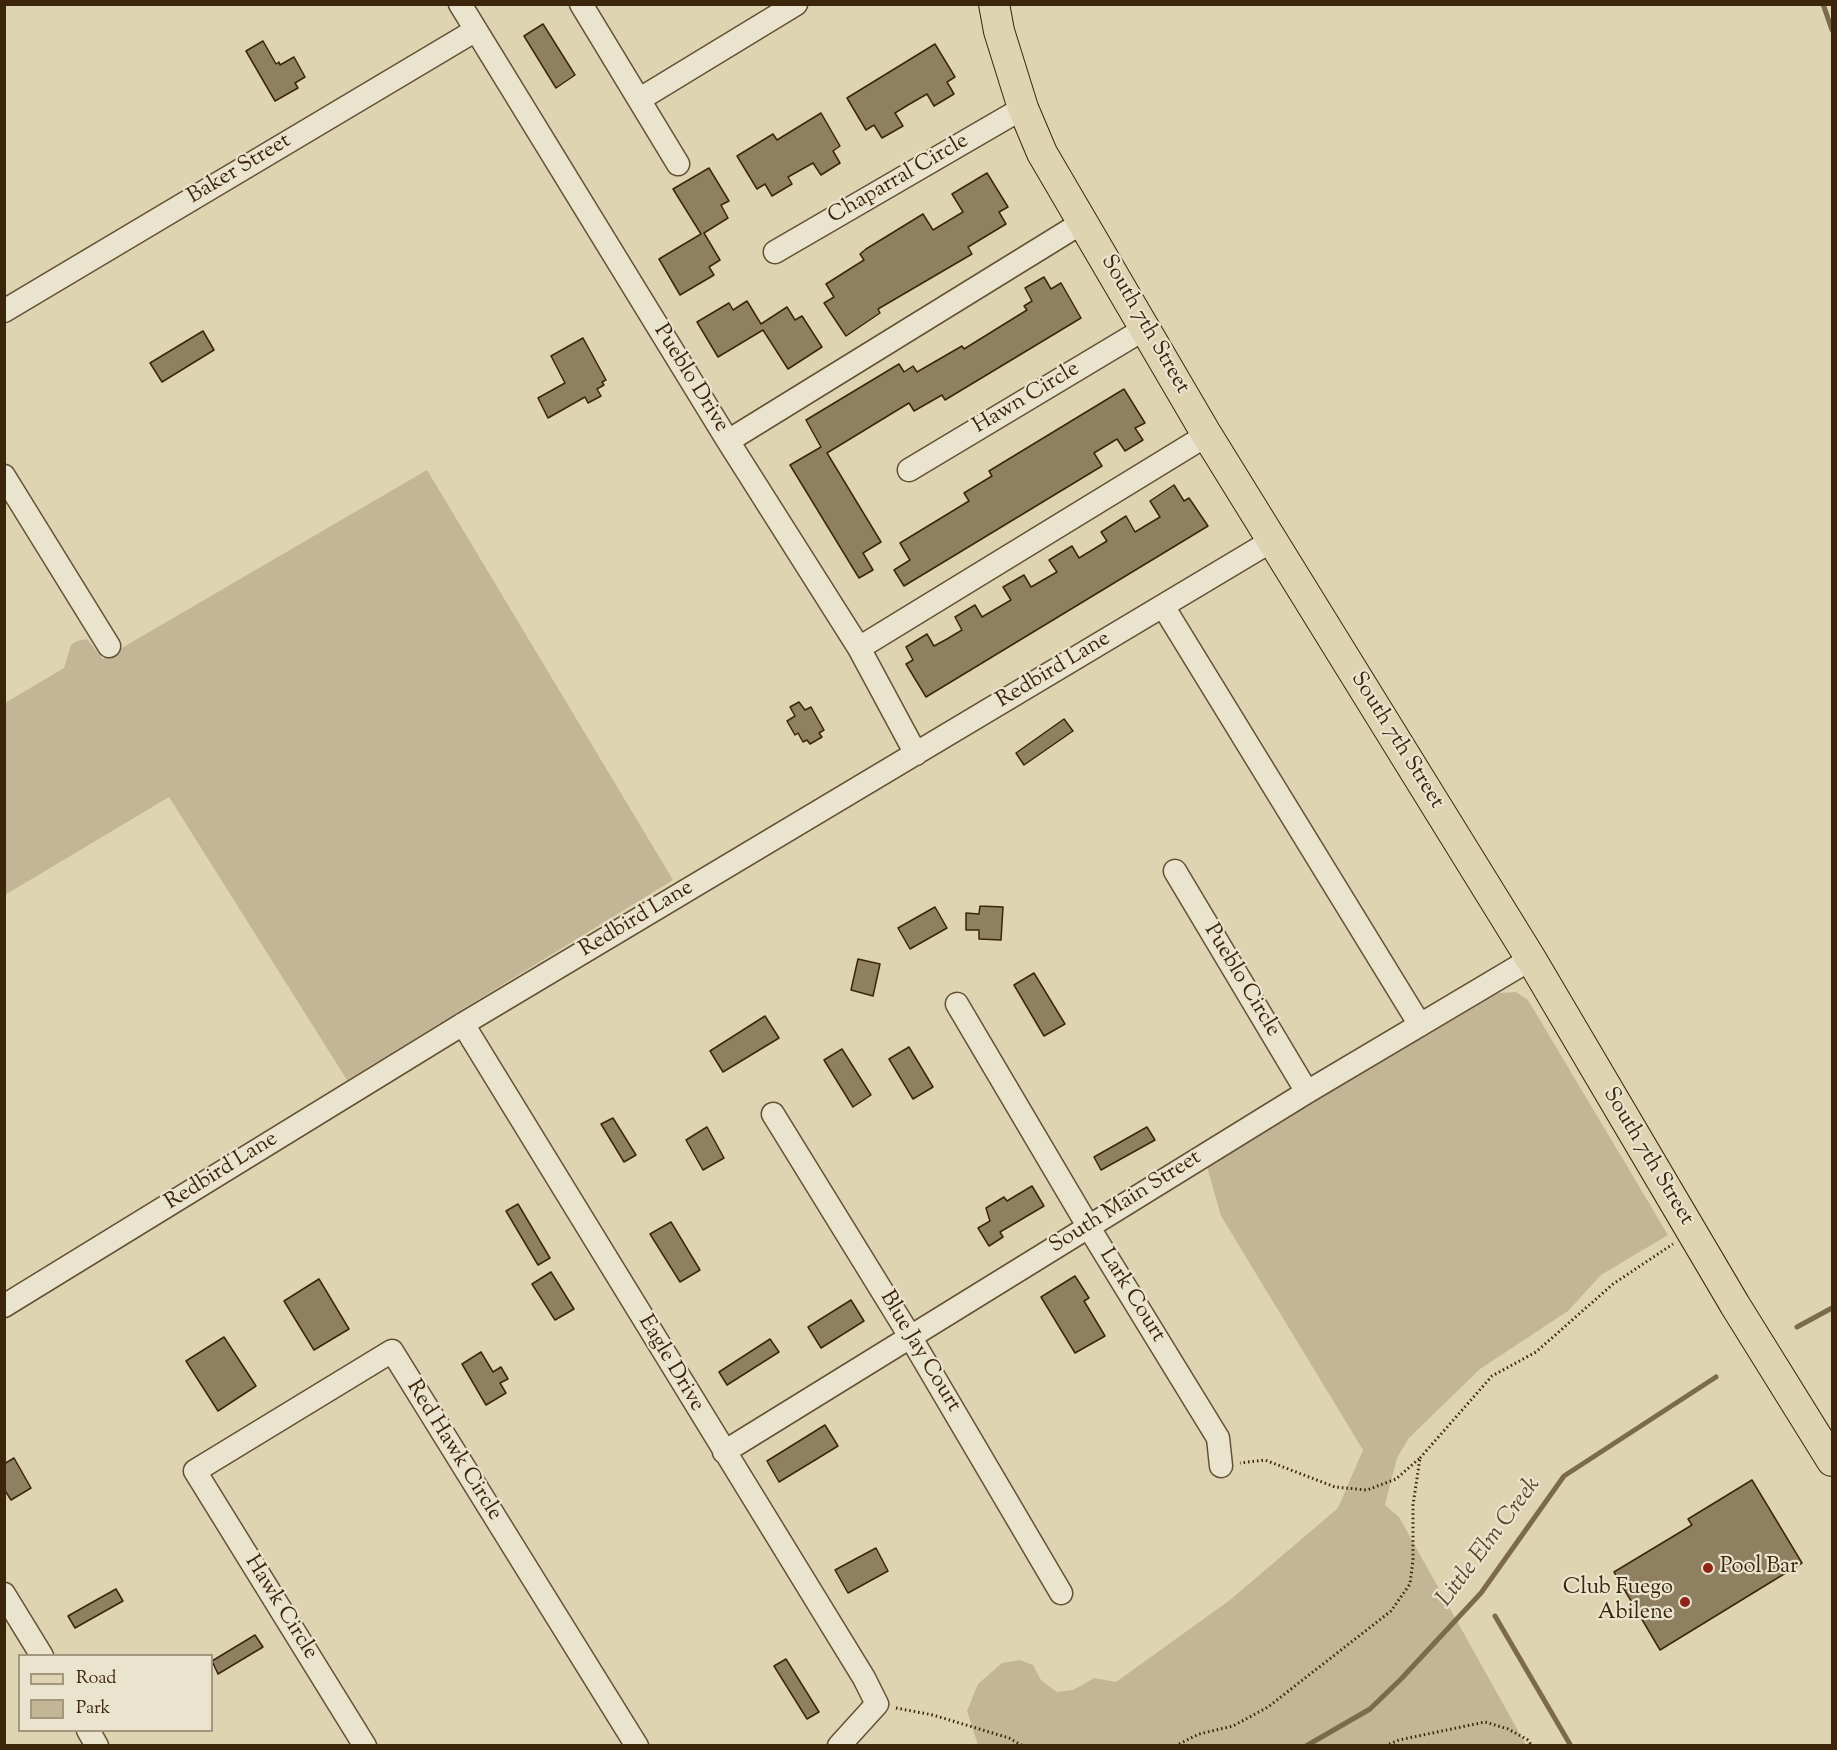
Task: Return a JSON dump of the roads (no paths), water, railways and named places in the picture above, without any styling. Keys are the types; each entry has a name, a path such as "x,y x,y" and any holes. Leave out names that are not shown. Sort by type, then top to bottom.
{"main road":[{"name":"South 7th Street","path":"994,4 999,31 1023,108 1042,153 1207,435 1531,959 1751,1331 1833,1461"}],"street":[{"name":"Pueblo Drive","path":"460,4 728,441 859,648 916,754"},
{"path":"581,4 678,164"},
{"path":"640,99 796,4"},
{"name":"Baker Street","path":"4,311 476,30"},
{"name":"Chaparral Circle","path":"775,252 1023,108"},
{"path":"728,441 1083,222"},
{"name":"Hawn Circle","path":"909,470 1146,328"},
{"path":"859,648 1207,435"},
{"path":"4,476 109,646"},
{"name":"Redbird Lane","path":"4,1306 463,1024 1273,540"},
{"path":"1163,606 1420,1024"},
{"name":"Pueblo Circle","path":"1175,871 1307,1092"},
{"name":"South Main Street","path":"724,1452 1307,1092 1531,959"},
{"name":"Lark Court","path":"957,1004 1088,1226 1218,1437 1221,1466"},
{"name":"Eagle Drive","path":"463,1024 864,1678 877,1704 839,1746"},
{"name":"Blue Jay Court","path":"773,1113 911,1338 1061,1593"},
{"name":"Red Hawk Circle","path":"195,1471 392,1351 637,1746"},
{"name":"Hawk Circle","path":"195,1471 365,1746"},
{"path":"4,1594 41,1654"},
{"path":"89,1732 97,1746"}],"waterway":[{"name":"Little Elm Creek","path":"1823,4 1832,30"},
{"name":"Little Elm Creek","path":"1797,1327 1832,1308"},
{"name":"Little Elm Creek","path":"1306,1746 1370,1709 1401,1679 1481,1593 1564,1476 1716,1377"},
{"path":"1495,1616 1571,1746"}],"place":[{"name":"Pool Bar","path":"1708,1568"},
{"name":"Club Fuego Abilene","path":"1685,1602"}]}
